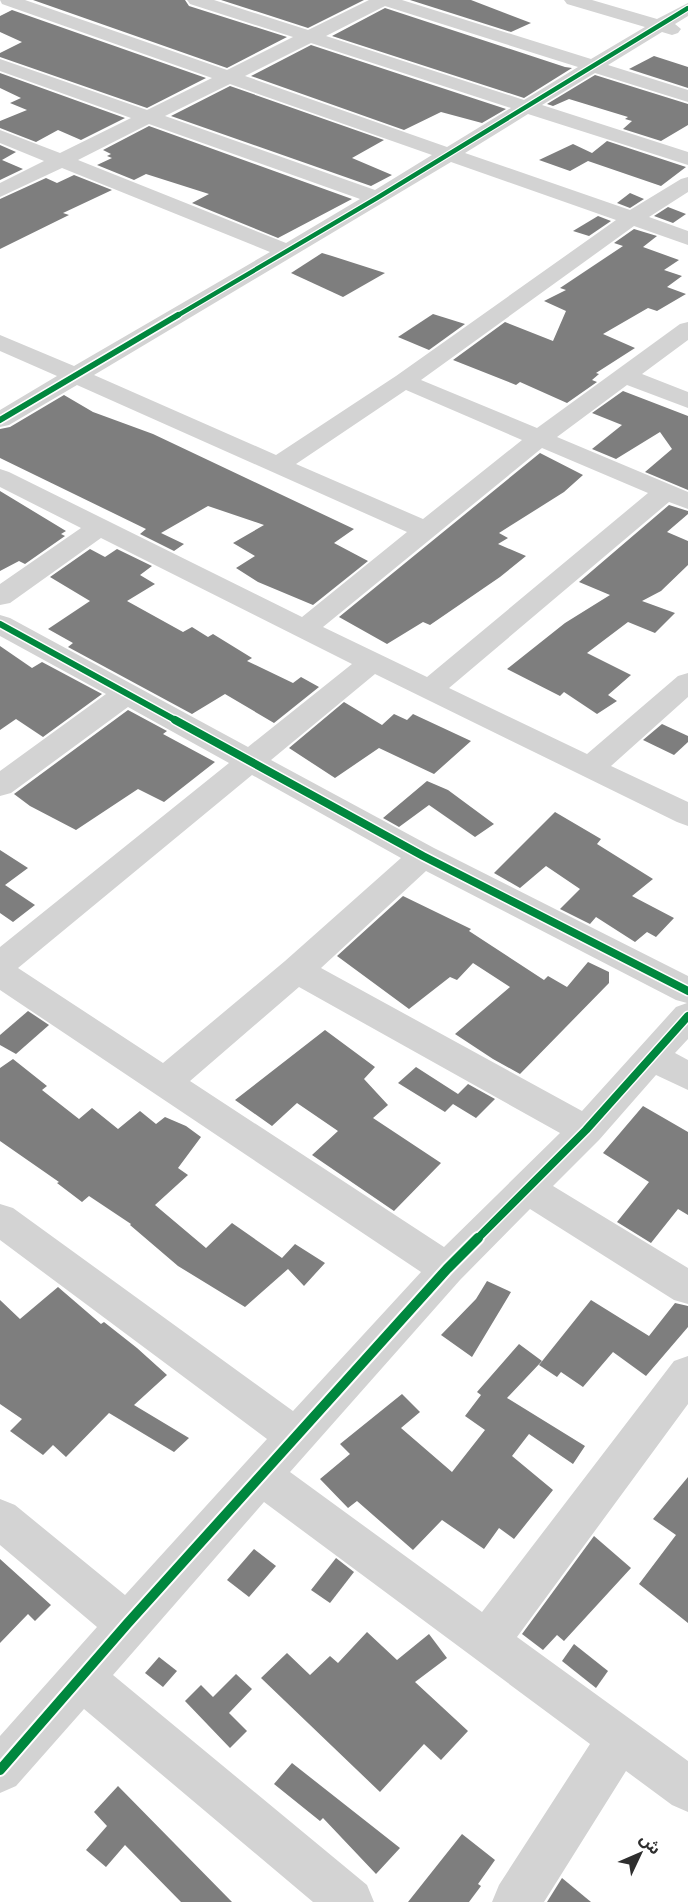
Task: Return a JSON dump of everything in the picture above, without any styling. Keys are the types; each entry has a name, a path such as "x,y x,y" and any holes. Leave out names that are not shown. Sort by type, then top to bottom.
{"street":[{"path":"196,0 526,109 688,159"},
{"path":"0,191 384,0 688,96"},
{"path":"573,0 688,34"},
{"path":"24,2 229,77 688,238"},
{"path":"0,420 526,109 688,8"},
{"path":"2,68 377,198"},
{"path":"0,136 287,250"},
{"path":"277,465 404,381 631,219 688,183"},
{"path":"304,629 538,439 688,329"},
{"path":"0,342 425,530"},
{"path":"625,376 688,401"},
{"path":"404,381 677,497 429,690"},
{"path":"0,477 304,629 688,816"},
{"path":"0,597 99,527"},
{"path":"0,624 423,856 688,991"},
{"path":"0,965 372,662"},
{"path":"591,767 688,682"},
{"path":"0,786 125,694"},
{"path":"164,1083 297,970 423,856"},
{"path":"297,970 586,1130"},
{"path":"0,973 447,1269"},
{"path":"0,1770 127,1624 447,1269 586,1130 688,1016"},
{"path":"652,1057 688,1076"},
{"path":"528,1189 688,1288"},
{"path":"0,1219 296,1437"},
{"path":"488,1640 688,1373"},
{"path":"262,1476 688,1789"},
{"path":"0,1519 127,1624"},
{"path":"82,1678 350,1902"},
{"path":"516,1902 620,1738"}],"building":[{"path":"33,0 185,0 189,6 287,37 227,68"},
{"path":"221,0 364,0 308,28"},
{"path":"410,0 471,0 531,23 511,32"},
{"path":"385,8 572,68 524,98 332,36"},
{"path":"12,10 206,78 147,108 0,57 0,53 22,42 0,32 0,16"},
{"path":"311,45 506,109 482,123 441,112 404,130 251,76"},
{"path":"654,56 688,67 688,88 629,69"},
{"path":"0,73 125,118 81,140 58,130 36,142 0,128 0,121 27,110 10,103 21,98 0,88"},
{"path":"595,75 688,104 688,125 661,141 623,129 632,121 625,119 628,117 569,99 553,106 547,104"},
{"path":"230,86 384,140 352,158 392,175 371,186 171,116"},
{"path":"149,126 352,199 278,238 192,203 209,194 146,174 134,180 97,165 112,158 107,156 111,154 103,150"},
{"path":"607,141 686,167 661,186 588,161 570,171 539,160 573,144 592,153"},
{"path":"0,145 16,152 2,160 23,169 0,180"},
{"path":"74,175 112,190 63,213 69,215 0,249 0,199 46,178 57,183"},
{"path":"630,193 644,199 630,208 617,203"},
{"path":"668,207 686,214 673,223 654,216"},
{"path":"598,216 611,221 589,236 573,231"},
{"path":"634,229 657,236 643,247 679,260 664,270 682,276 667,287 686,294 657,311 648,308 603,334 635,348 596,373 599,374 592,380 597,382 567,403 520,382 516,385 453,360 505,322 553,341 566,311 544,301 566,290 560,288 623,246 614,243"},
{"path":"322,253 385,273 343,297 291,273"},
{"path":"433,314 465,324 429,350 398,337"},
{"path":"623,391 688,416 688,490 645,472 672,449 660,432 616,459 592,449 622,425 592,413"},
{"path":"64,395 93,412 153,434 354,529 334,543 368,561 313,605 258,582 236,568 255,556 233,543 264,525 208,506 161,533 184,544 174,551 140,534 146,529 0,458 0,429 10,427"},
{"path":"540,453 583,475 564,492 499,533 508,538 498,544 526,556 500,577 430,625 423,622 387,644 339,617"},
{"path":"0,491 66,531 61,534 65,536 25,564 19,561 0,571"},
{"path":"669,505 688,511 688,514 667,532 688,541 688,565 661,591 642,601 675,613 655,633 628,622 587,653 631,675 608,695 617,701 597,714 564,692 560,696 507,669 565,623 610,595 579,582"},
{"path":"90,549 105,557 117,549 152,566 140,575 155,584 127,601 183,632 192,627 208,637 213,634 252,658 247,661 293,683 301,677 319,687 274,723 225,694 192,714 68,647 73,643 48,629 90,601 50,577"},
{"path":"0,646 32,668 42,662 102,694 43,737 16,719 0,730"},
{"path":"344,702 382,725 394,714 407,720 413,714 471,741 434,774 379,748 335,778 289,748"},
{"path":"128,710 167,731 163,734 215,762 164,802 138,789 76,830 30,806 14,794"},
{"path":"662,724 688,736 688,742 674,755 643,740"},
{"path":"427,781 448,790 494,824 475,837 429,805 399,827 383,818"},
{"path":"555,812 601,839 597,844 653,879 632,896 674,918 656,937 647,932 635,942 596,917 590,924 560,909 580,889 546,866 520,888 494,873"},
{"path":"0,850 28,868 5,885 35,905 13,922 0,913"},
{"path":"403,896 471,929 469,931 544,980 548,976 567,987 588,962 609,972 609,983 520,1074 455,1034 510,987 473,963 457,980 450,977 409,1009 337,956"},
{"path":"28,1011 49,1025 16,1054 0,1045 0,1035"},
{"path":"325,1030 375,1067 364,1079 388,1105 373,1118 441,1163 394,1211 312,1155 338,1131 297,1103 272,1126 235,1100"},
{"path":"13,1059 47,1086 42,1090 79,1119 92,1108 118,1129 140,1111 156,1124 165,1117 186,1126 201,1137 178,1168 188,1175 155,1205 206,1248 232,1223 282,1258 295,1244 325,1263 304,1286 288,1269 245,1307 178,1266 131,1224 89,1196 82,1202 57,1183 59,1182 0,1141 0,1068"},
{"path":"416,1067 458,1094 468,1084 495,1099 476,1118 453,1104 445,1112 398,1083"},
{"path":"643,1106 688,1132 688,1215 678,1209 651,1243 617,1222 649,1182 603,1153"},
{"path":"487,1281 511,1292 472,1357 441,1335 476,1299"},
{"path":"58,1287 101,1324 104,1322 137,1348 167,1375 134,1405 189,1438 174,1452 109,1413 66,1457 53,1445 43,1455 10,1431 22,1419 0,1404 0,1300 20,1319"},
{"path":"591,1300 649,1336 675,1303 688,1306 688,1327 646,1376 613,1352 583,1387 561,1372 557,1377 539,1365"},
{"path":"519,1344 542,1361 507,1398 585,1446 573,1464 529,1434 512,1456 553,1490 514,1539 499,1528 484,1549 442,1520 413,1550 357,1501 348,1508 320,1479 350,1454 340,1444 402,1394 420,1412 401,1428 452,1472 485,1430 465,1416 481,1395 477,1392"},
{"path":"688,1477 688,1623 639,1584 676,1535 653,1519"},
{"path":"594,1536 631,1568 564,1641 557,1635 543,1650 522,1634"},
{"path":"254,1549 276,1566 249,1597 227,1580"},
{"path":"336,1558 354,1572 330,1603 311,1590"},
{"path":"0,1559 51,1605 35,1621 28,1614 0,1643"},
{"path":"367,1632 397,1660 429,1634 447,1658 415,1682 468,1731 441,1760 424,1744 380,1792 261,1678 287,1653 310,1675 330,1656 338,1663"},
{"path":"574,1644 608,1671 596,1688 562,1661"},
{"path":"159,1657 177,1671 163,1687 145,1673"},
{"path":"236,1674 252,1689 229,1713 247,1731 230,1748 185,1701 201,1685 213,1697"},
{"path":"292,1763 400,1848 376,1874 323,1818 320,1821 274,1784"},
{"path":"118,1786 232,1902 181,1902 125,1845 106,1867 86,1850 107,1826 94,1812"},
{"path":"462,1834 495,1860 478,1884 481,1886 469,1902 408,1902"},
{"path":"562,1878 591,1902 547,1902"}],"cycle path":[{"path":"0,420 377,198 688,8"},
{"path":"0,624 423,856 688,991"},
{"path":"0,1770 127,1624 447,1269 586,1130 688,1016"}]}
